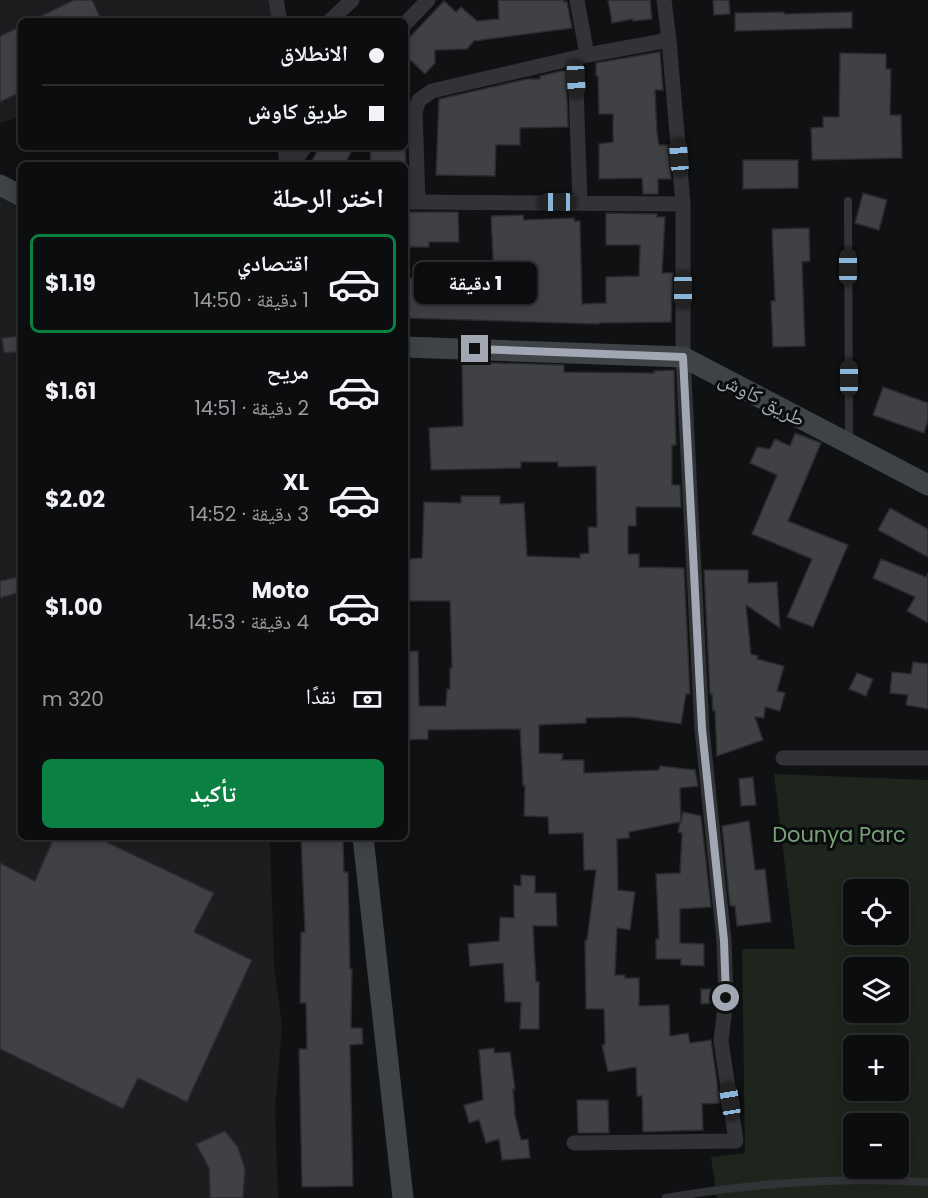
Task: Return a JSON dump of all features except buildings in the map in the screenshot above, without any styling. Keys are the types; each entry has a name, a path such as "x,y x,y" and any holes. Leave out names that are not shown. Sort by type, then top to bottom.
{"street":[{"path":"276,0 279,18"},
{"path":"333,18 352,0"},
{"path":"408,21 428,0"},
{"path":"577,0 581,57 580,202"},
{"path":"574,1143 736,1141 721,1041 726,998 724,941 702,729 683,357 683,204 664,0"},
{"path":"669,40 581,57 432,92 419,100 415,112 412,201 683,204"},
{"path":"292,162 302,150"},
{"path":"0,185 18,194"},
{"name":"طريق كاوش","path":"408,347 683,357 928,485"},
{"path":"783,758 928,758"},
{"path":"363,840 403,1198"}],"lane":[{"path":"848,201 849,444"},
{"path":"666,1198 716,1189 791,1183 851,1180 928,1182"}],"shaded area":[{"path":"0,0 270,0 274,18 18,18 18,118 0,123"},
{"path":"0,197 18,204 18,840 271,840 274,965 282,1025 275,1109 278,1198 0,1198"}],"green space":[{"name":"Dounya Parc","path":"774,774 928,780 928,1198 717,1198 711,1157 745,1153 742,949 795,949"}],"route":[{"path":"475,349 683,357 702,729 724,941 726,998"}]}
